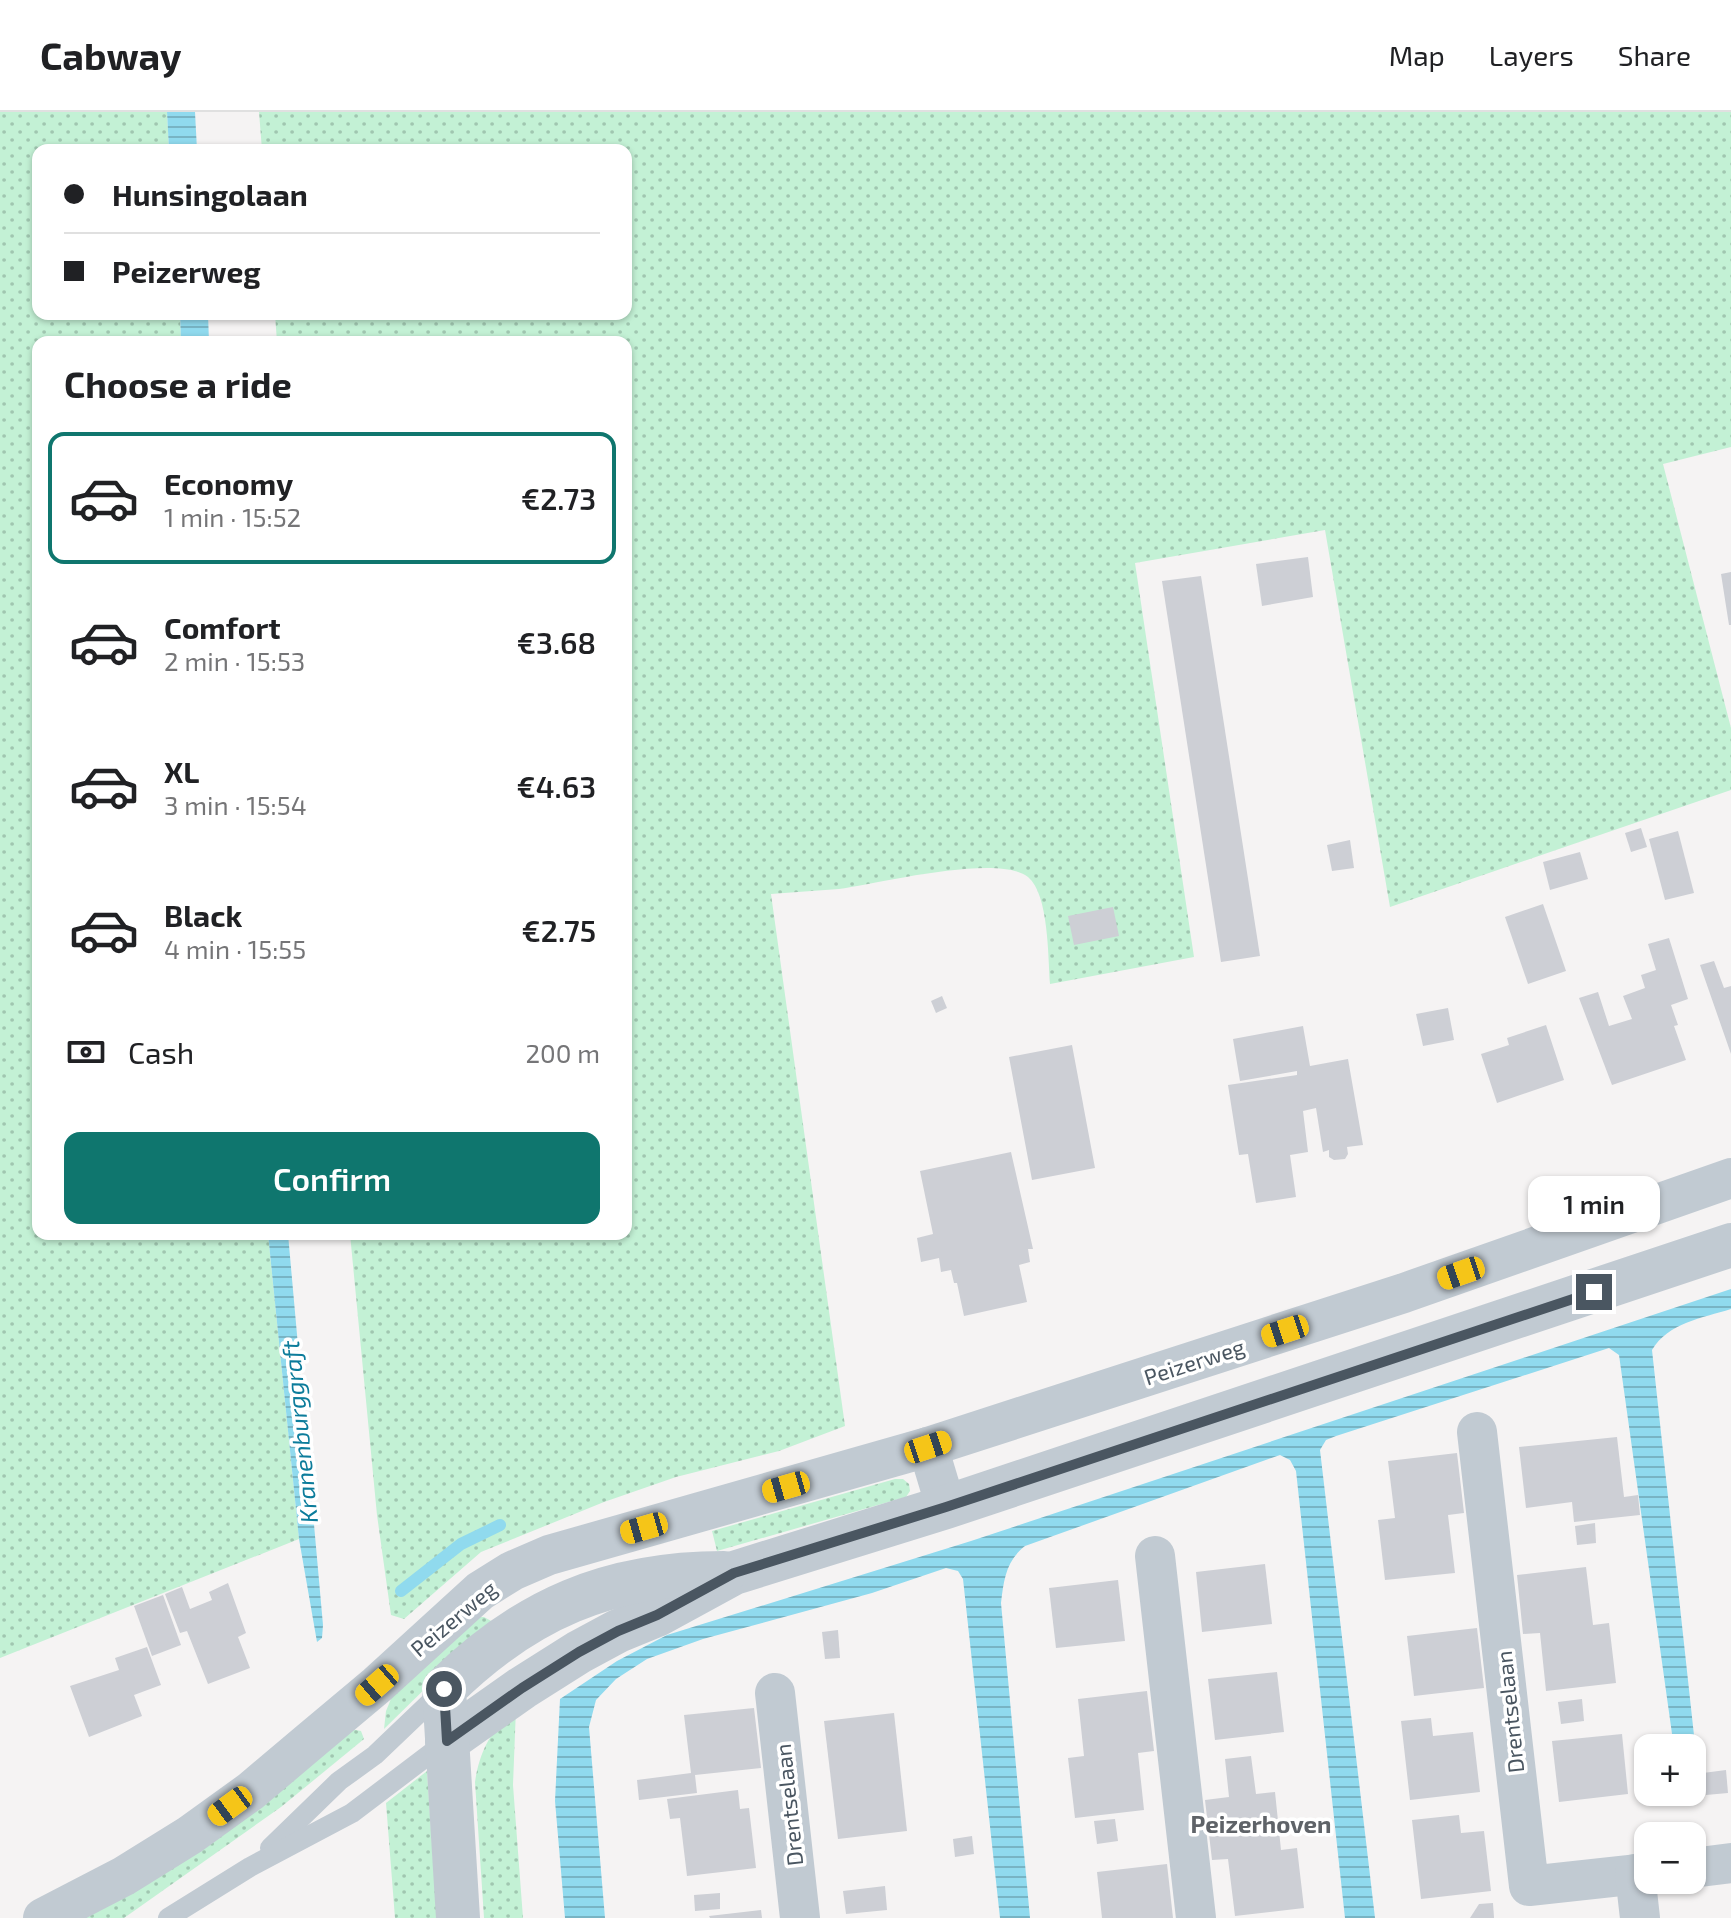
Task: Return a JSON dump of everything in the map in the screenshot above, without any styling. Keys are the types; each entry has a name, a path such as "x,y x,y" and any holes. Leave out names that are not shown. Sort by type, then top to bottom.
{"street":[{"name":"Peizerweg","path":"43,1918 124,1876 190,1835 251,1791 377,1685 480,1591 512,1571 549,1555 928,1447 1404,1293 1731,1178"},
{"name":"Peizerweg","path":"447,1741 579,1652 657,1615 734,1573 946,1507 1731,1245"},
{"name":"Drentselaan","path":"1477,1432 1529,1886 1634,1874"},
{"path":"928,1447 946,1507"},
{"path":"1155,1556 1196,1918"},
{"name":"Peizerweg","path":"444,1689 473,1660 510,1632 537,1615 569,1601 632,1581 682,1573 734,1573"},
{"path":"444,1689 458,1918"},
{"name":"Drentselaan","path":"775,1693 800,1918"},
{"path":"1706,1866 1731,1863"},
{"name":"Drentselaan","path":"1640,1918 1641,1894"}],"lane":[{"name":"Peizerweg","path":"250,1867 339,1781 375,1755 444,1689"},
{"name":"Peizerweg","path":"168,1918 250,1867 352,1813 447,1741"}],"green space":[{"path":"0,112 167,112 169,144 32,144 32,320 180,320 181,336 32,336 32,1240 269,1240 299,1539 0,1658"},
{"path":"259,112 1731,112 1731,447 1663,464 1731,728 1731,790 1390,907 1325,530 1135,563 1194,957 1050,984 1046,927 1040,897 1028,877 1013,870 965,869 839,889 771,894 845,1426 779,1451 676,1477 604,1502 481,1552 404,1619 391,1615 377,1515 351,1240 632,1240 632,336 277,336 275,320 632,320 632,144 262,144"},
{"path":"903,1479 909,1484 910,1491 906,1497 717,1551 712,1531"},
{"path":"479,1617 493,1622 384,1729 386,1711 393,1694"},
{"path":"516,1708 513,1785 523,1918 484,1918 475,1782 488,1741"},
{"path":"351,1729 361,1731 364,1739 281,1807 124,1918 83,1918"},
{"path":"427,1771 437,1918 395,1918 386,1803"}],"water":[{"path":"167,112 195,112 197,144 169,144"},
{"path":"180,320 208,320 209,336 181,336"},
{"path":"269,1240 289,1240 323,1625 322,1638 317,1642 299,1539"},
{"path":"1731,1289 1731,1309 1676,1328 1652,1350 1694,1734 1672,1734 1619,1355 1609,1348 1336,1436 1326,1440 1320,1450 1375,1918 1345,1918 1296,1471 1290,1460 1280,1455 1025,1546 1010,1564 1001,1603 1030,1918 1000,1918 963,1579 958,1571 946,1568 872,1593 703,1639 647,1659 616,1679 596,1700 589,1727 605,1918 565,1918 555,1801 560,1699 617,1661 667,1635 971,1541"}],"building":[{"path":"1308,557 1313,597 1262,606 1256,564"},
{"path":"1731,572 1731,625 1729,625 1721,574"},
{"path":"1201,576 1260,956 1221,962 1162,581"},
{"path":"1641,828 1647,847 1631,852 1625,833"},
{"path":"1678,831 1694,893 1665,900 1649,839"},
{"path":"1350,840 1354,868 1332,871 1327,845"},
{"path":"1580,852 1588,879 1550,890 1543,862"},
{"path":"1543,904 1566,971 1528,984 1505,917"},
{"path":"1113,907 1119,936 1074,945 1068,916"},
{"path":"1669,938 1688,999 1671,1005 1678,1025 1674,1026 1686,1060 1612,1085 1579,998 1598,992 1609,1026 1632,1019 1623,996 1645,988 1641,975 1656,970 1648,944"},
{"path":"1714,961 1724,988 1731,986 1731,1054 1700,965"},
{"path":"942,996 947,1008 936,1013 931,1001"},
{"path":"1448,1008 1454,1040 1423,1046 1416,1014"},
{"path":"1546,1025 1564,1080 1497,1103 1481,1054 1509,1045 1507,1038"},
{"path":"1303,1026 1310,1066 1348,1059 1363,1145 1347,1147 1345,1159 1334,1160 1329,1157 1329,1150 1323,1152 1316,1108 1303,1111 1308,1152 1290,1155 1296,1197 1256,1203 1248,1154 1239,1155 1228,1085 1297,1075 1297,1071 1240,1081 1233,1039"},
{"path":"1072,1045 1095,1168 1032,1180 1009,1057"},
{"path":"1011,1152 1033,1249 1028,1249 1030,1262 1019,1265 1027,1302 964,1316 951,1270 941,1272 939,1258 921,1262 917,1238 933,1234 920,1171"},
{"path":"1617,1437 1624,1497 1638,1495 1640,1515 1574,1522 1572,1502 1526,1508 1519,1447"},
{"path":"1457,1453 1464,1513 1448,1515 1455,1573 1385,1580 1378,1520 1395,1518 1388,1461"},
{"path":"1595,1523 1596,1543 1577,1545 1575,1526"},
{"path":"1265,1564 1272,1624 1202,1632 1196,1572"},
{"path":"1586,1567 1593,1625 1609,1623 1616,1683 1546,1691 1540,1633 1523,1634 1517,1575"},
{"path":"1118,1580 1125,1641 1056,1648 1049,1588"},
{"path":"228,1583 246,1633 238,1637 250,1668 208,1684 187,1631 180,1633 165,1594 182,1587 190,1609 212,1600 209,1592"},
{"path":"163,1595 181,1645 152,1656 134,1606"},
{"path":"1477,1628 1484,1688 1414,1696 1407,1636"},
{"path":"838,1630 840,1658 825,1659 822,1632"},
{"path":"147,1647 161,1685 134,1695 142,1716 89,1737 70,1686 119,1670 115,1658"},
{"path":"1277,1672 1284,1732 1215,1740 1208,1679"},
{"path":"1147,1691 1154,1751 1138,1753 1144,1810 1075,1818 1068,1758 1084,1756 1078,1699"},
{"path":"1582,1699 1584,1721 1561,1724 1558,1702"},
{"path":"754,1708 761,1768 695,1775 697,1793 639,1800 637,1780 691,1773 684,1715"},
{"path":"894,1713 907,1831 838,1839 824,1721"},
{"path":"1431,1718 1433,1736 1473,1732 1480,1792 1410,1800 1401,1721"},
{"path":"1622,1734 1628,1794 1559,1802 1552,1741"},
{"path":"1251,1756 1256,1794 1275,1792 1281,1850 1297,1848 1304,1908 1235,1916 1228,1859 1212,1860 1205,1800 1229,1797 1225,1759"},
{"path":"1726,1770 1728,1793 1706,1795 1706,1773"},
{"path":"738,1790 740,1809 749,1808 756,1868 687,1876 680,1818 670,1819 667,1799"},
{"path":"1459,1815 1461,1833 1484,1831 1491,1891 1421,1899 1412,1820"},
{"path":"1115,1819 1118,1841 1097,1844 1094,1821"},
{"path":"972,1836 974,1854 955,1857 953,1839"},
{"path":"1167,1864 1173,1918 1102,1918 1097,1872"},
{"path":"885,1886 887,1910 846,1914 843,1891"},
{"path":"720,1893 720,1909 695,1911 694,1895"},
{"path":"1493,1903 1494,1918 1470,1918 1479,1904"},
{"path":"761,1910 762,1918 709,1916"}],"waterway":[{"name":"Kranenburggraft","path":"401,1591 461,1544 500,1525"}],"district":[{"name":"Peizerhoven","path":"1261,1823"}],"route":[{"path":"444,1689 447,1741 579,1652 657,1615 734,1573 946,1507 1594,1292"}]}
